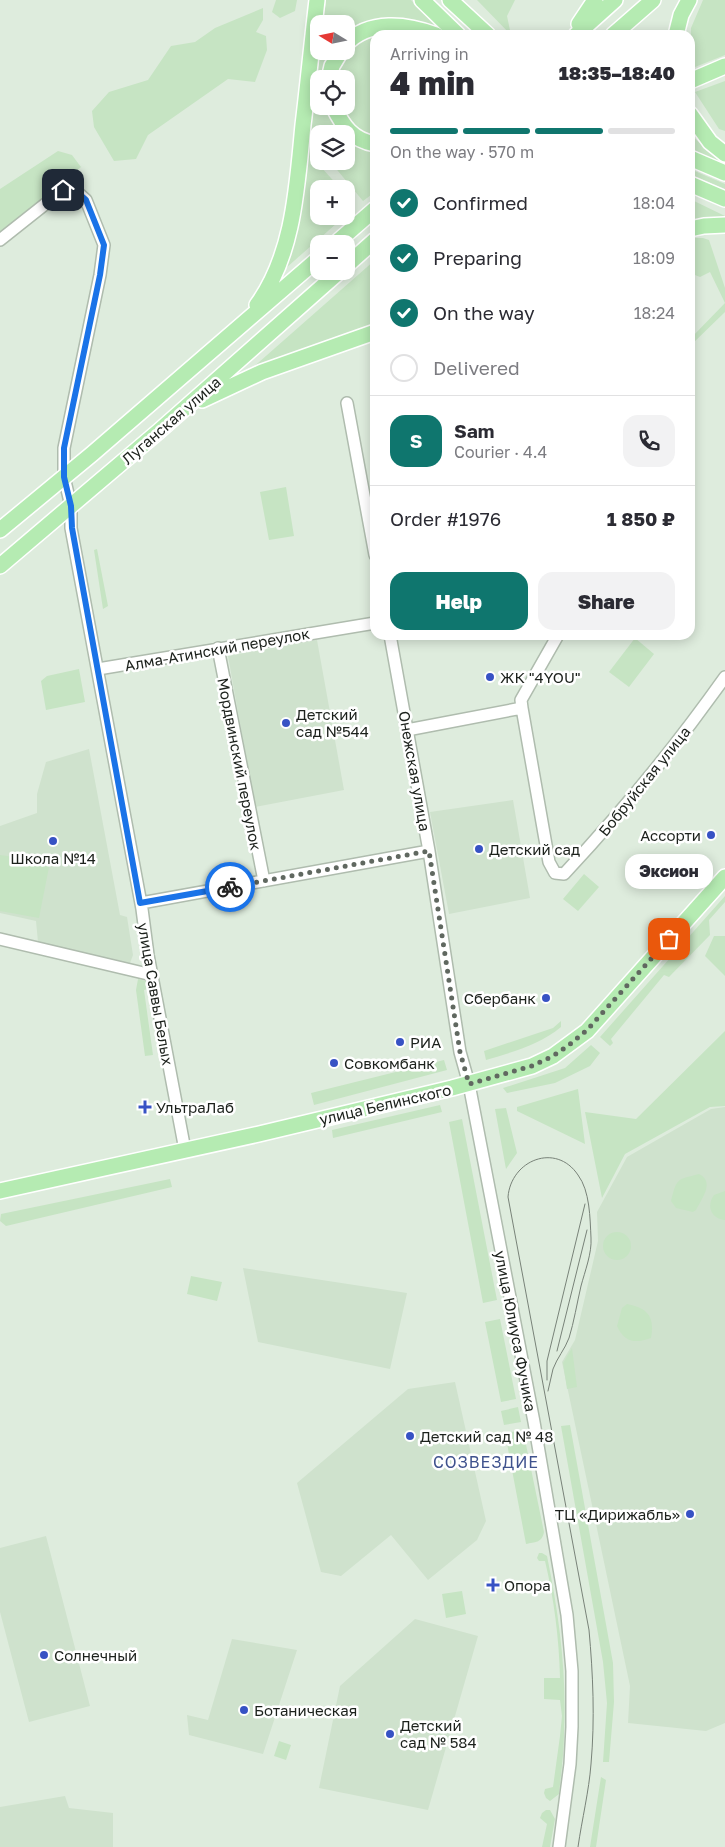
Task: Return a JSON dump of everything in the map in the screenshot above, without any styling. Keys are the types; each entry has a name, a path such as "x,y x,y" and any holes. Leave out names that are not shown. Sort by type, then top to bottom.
{"main road":[{"path":"230,335 254,309 266,292 284,248 297,187 317,0"},
{"path":"422,0 453,30"},
{"path":"450,0 483,30"},
{"path":"574,30 595,0"},
{"path":"582,30 615,0"},
{"path":"619,30 653,0"},
{"path":"677,30 681,15 689,0"},
{"path":"370,30 384,26 410,27 420,30"},
{"path":"355,37 370,30"},
{"path":"695,79 725,66"},
{"path":"339,115 350,133 362,141 370,143"},
{"path":"695,121 710,142 725,154"},
{"path":"695,160 725,174"},
{"path":"695,186 725,199"},
{"path":"346,235 370,214"},
{"path":"695,228 725,225"},
{"path":"355,258 370,244"},
{"name":"Луганская улица","path":"0,530 310,266"},
{"name":"Луганская улица","path":"0,566 185,408 330,280"},
{"path":"185,408 262,372 370,334"},
{"name":"улица Белинского","path":"0,1191 259,1134 469,1084 532,1066 553,1056 587,1030 724,878"}],"street":[{"name":"улица Саввы Белых","path":"0,240 63,190 76,191 86,200 104,245 100,275 64,448 64,477 71,506 72,528 184,1150"},
{"path":"347,403 370,528"},
{"name":"Алма-Атинский переулок","path":"98,669 370,624"},
{"name":"Онежская улица","path":"391,640 429,851 460,1052 469,1084"},
{"path":"407,730 522,708 521,700 555,640"},
{"name":"Мордвинский переулок","path":"218,648 264,881"},
{"name":"Бобруйская улица","path":"522,708 549,862 555,873 564,874 601,835 725,677"},
{"path":"140,903 429,851"},
{"path":"0,939 152,975"},
{"name":"улица Юлиуса Фучика","path":"469,1084 534,1422 567,1615 572,1671 572,1727 570,1764 559,1847"}],"shaded area":[{"path":"276,0 297,0 295,11 280,18 272,12"},
{"path":"326,0 411,0 436,27 411,21 378,30 370,30 370,32 355,37 355,15 324,15"},
{"path":"477,0 515,0 507,16 510,30 506,30"},
{"path":"703,0 725,0 725,55 695,67 695,30 691,30"},
{"path":"263,8 263,20 256,32 266,36 267,50 255,82 228,79 148,135 136,159 114,161 94,127 92,111 109,92 148,80 171,46 195,42 215,28"},
{"path":"370,36 370,133 354,125 346,115 355,115 355,70 339,70 343,60 355,60 355,44"},
{"path":"319,60 329,60 323,70 318,70"},
{"path":"725,81 725,131 719,129 695,92"},
{"path":"312,115 333,115 340,125 311,125"},
{"path":"310,134 310,170 324,170 333,180 310,180 310,225 335,225 323,235 310,235 310,247 286,268 305,175"},
{"path":"695,139 724,165 695,150"},
{"path":"355,140 370,148 370,196 363,201 355,191 355,180 346,180 337,170 355,170"},
{"path":"58,151 72,155 81,167 0,233 0,189"},
{"path":"695,171 725,184 725,189 695,176"},
{"path":"695,201 725,216 725,219 695,222"},
{"path":"695,238 709,240 725,288 725,303 710,272 700,277 695,275"},
{"path":"370,264 370,328 249,371 352,280 355,280 355,278"},
{"path":"725,303 725,312 695,341 695,334"},
{"path":"286,487 294,536 269,540 260,492"},
{"path":"97,549 108,606 103,609 94,550"},
{"name":"Детский сад №544","path":"317,640 344,790 255,807 228,656"},
{"path":"633,640 637,640 654,654 629,687 609,672"},
{"path":"79,669 85,702 46,710 41,681 47,676"},
{"name":"Школа №14","path":"89,749 120,915 127,917 133,955 130,963 38,942 36,921 0,913 0,826 37,813 37,794 46,762"},
{"name":"Детский сад","path":"513,800 530,898 449,914 430,812"},
{"path":"0,855 50,862 39,918 0,911"},
{"path":"584,874 599,887 578,911 563,899"},
{"path":"725,896 725,902 709,920 710,935 669,977 664,975 611,1039 613,1043 610,1046 600,1037"},
{"path":"714,936 725,936 725,976 705,956"},
{"path":"138,979 146,981 148,989 144,990 153,1055 145,1056 136,990"},
{"path":"561,1021 561,1027 544,1039 486,1060 484,1051 553,1028"},
{"path":"725,1031 725,1106 710,1107 625,1154 602,1198 585,1112 636,1119"},
{"path":"591,1045 600,1053 590,1066 555,1083 507,1093 503,1088 565,1068"},
{"path":"444,1060 447,1070 314,1105 311,1093"},
{"path":"578,1089 585,1144 517,1111 517,1107"},
{"path":"440,1105 442,1112 333,1138 332,1130"},
{"path":"725,1107 725,1723 706,1731 628,1723 630,1686 562,1362 575,1340 598,1241 597,1212 627,1157 711,1109"},
{"path":"506,1108 517,1153 506,1169 495,1109"},
{"path":"462,1119 497,1300 483,1303 449,1122"},
{"path":"699,1174 704,1177 707,1186 696,1210 693,1212 676,1208 671,1201 676,1184 682,1179"},
{"path":"170,1179 172,1187 6,1226 0,1221 1,1214"},
{"path":"725,1191 724,1220 713,1214 710,1203 714,1195"},
{"path":"617,1232 627,1236 631,1246 627,1256 617,1260 607,1256 603,1246 607,1236"},
{"path":"243,1268 407,1293 390,1369 258,1342"},
{"path":"191,1276 222,1282 217,1301 187,1294"},
{"path":"627,1304 645,1311 651,1319 651,1338 635,1341 627,1338 620,1331 617,1326 622,1308"},
{"path":"500,1319 516,1399 501,1402 485,1322"},
{"path":"572,1348 577,1387 567,1389 563,1363"},
{"name":"Детский сад № 48","path":"455,1382 486,1521 477,1540 428,1580 391,1535 341,1576 321,1572 297,1483 408,1389"},
{"path":"518,1407 521,1422 504,1425 501,1411"},
{"path":"570,1425 613,1663 614,1702 609,1762 603,1762 607,1703 603,1662 561,1426"},
{"path":"523,1430 544,1532 540,1540 526,1544 505,1433"},
{"name":"Солнечный","path":"46,1536 90,1706 29,1722 0,1612 0,1548"},
{"path":"539,1553 547,1556 551,1578 561,1644 565,1711 564,1748 559,1794 550,1801 544,1793 545,1789 553,1787 562,1716 560,1700 544,1699 544,1678 560,1678 553,1604 545,1561 539,1561 537,1558"},
{"path":"462,1591 466,1614 446,1618 442,1594"},
{"name":"Детский сад № 584","path":"415,1619 478,1636 428,1810 319,1788 340,1686"},
{"path":"232,1639 297,1650 263,1754 189,1735 187,1715 208,1720"},
{"path":"279,1741 291,1745 286,1760 274,1756"},
{"path":"601,1777 606,1780 596,1847 590,1847"},
{"path":"65,1796 69,1808 113,1813 113,1847 0,1847 0,1807"},
{"path":"546,1810 550,1810 555,1819 550,1847 542,1847 547,1824 540,1818"}],"tram line":[{"path":"548,1391 553,1369 571,1332 589,1256 591,1238 589,1205 582,1181 569,1165 558,1159 547,1158 536,1160 526,1165 517,1173 511,1184 508,1197 589,1630 592,1663 593,1730 589,1784 578,1847"},
{"path":"547,1380 547,1361 585,1204"},
{"path":"557,1351 587,1230"}],"way so far":[{"path":"230,887 429,851 460,1052 469,1084 532,1066 553,1056 569,1045 587,1030 669,939"}],"place":[{"name":"ЖК \"4YOU\"","path":"490,677"},
{"name":"Детский сад №544","path":"286,723"},
{"name":"Ассорти","path":"711,835"},
{"name":"Школа №14","path":"53,841"},
{"name":"Детский сад","path":"479,849"},
{"name":"Эксион","path":"669,939"},
{"name":"Сбербанк","path":"546,998"},
{"name":"РИА","path":"400,1042"},
{"name":"Совкомбанк","path":"334,1063"},
{"name":"УльтраЛаб","path":"145,1107"},
{"name":"Детский сад № 48","path":"410,1436"},
{"name":"ТЦ «Дирижабль»","path":"690,1514"},
{"name":"Опора","path":"493,1585"},
{"name":"Солнечный","path":"44,1655"},
{"name":"Ботаническая","path":"244,1710"},
{"name":"Детский сад № 584","path":"390,1734"}],"district":[{"name":"СОЗВЕЗДИЕ","path":"486,1462"}],"route":[{"path":"63,190 76,191 86,200 104,245 100,275 64,448 64,477 71,506 72,528 140,903 230,887"}]}
